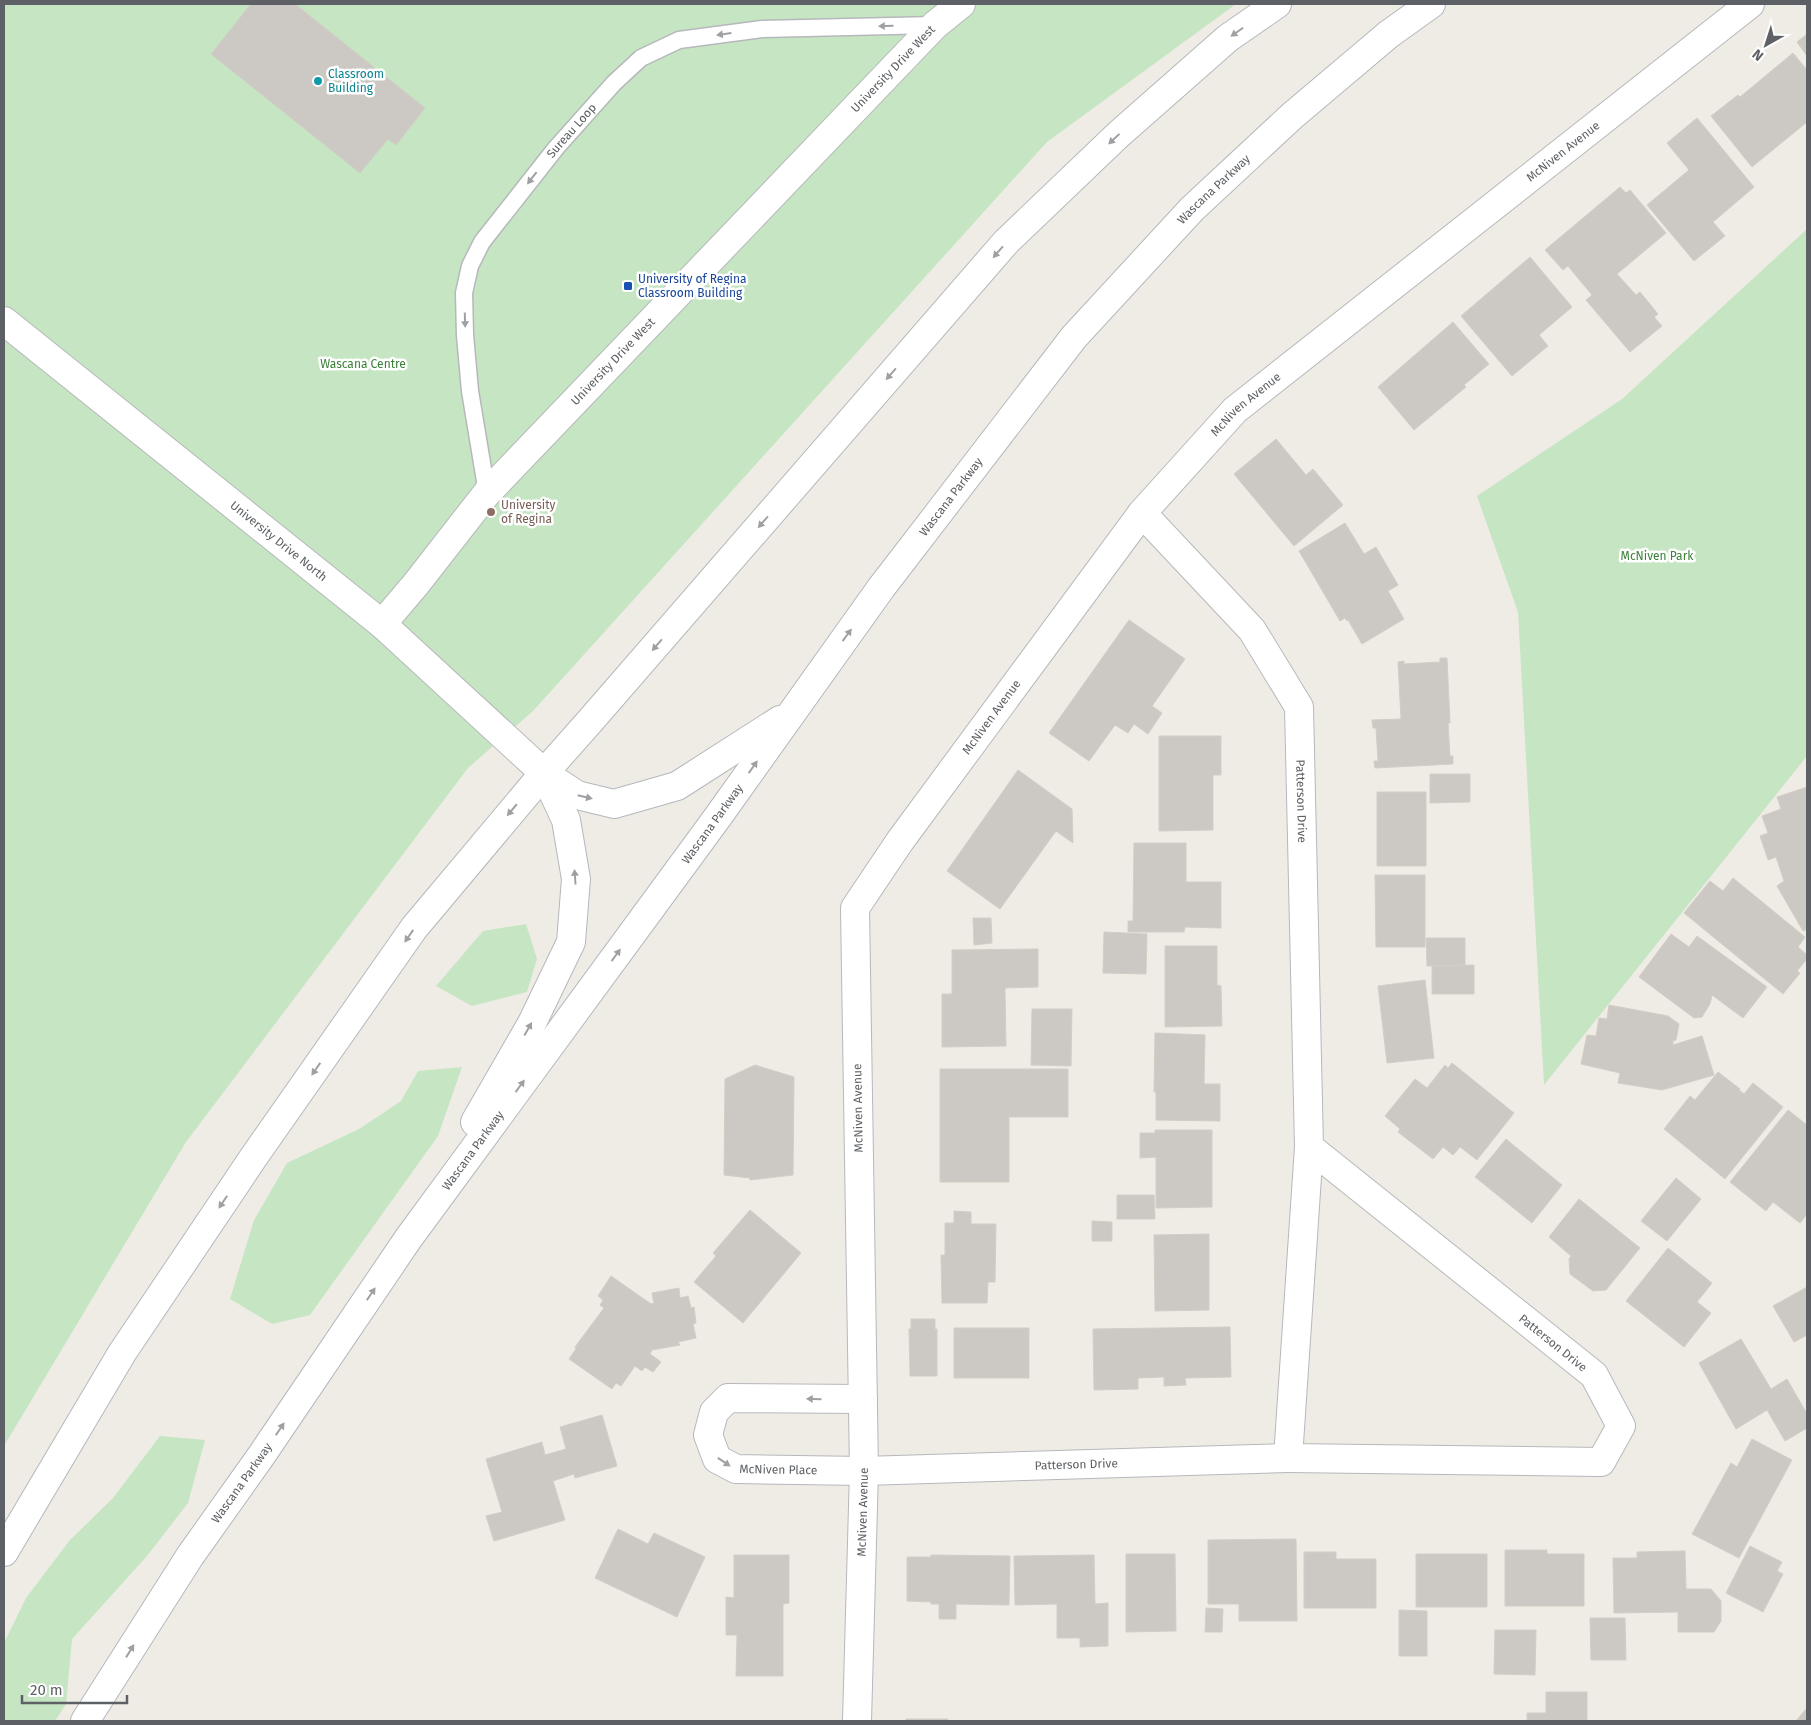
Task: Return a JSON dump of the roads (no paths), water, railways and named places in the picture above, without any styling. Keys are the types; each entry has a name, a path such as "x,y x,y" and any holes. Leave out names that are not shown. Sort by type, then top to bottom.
{"street":[{"name":"University Drive West","path":"382,624 416,584 487,493 935,25 962,4"},
{"path":"4,1552 122,1353 253,1158 414,928 544,773 1006,242 1119,134 1228,38 1276,4"},
{"name":"Wascana Parkway","path":"85,1721 190,1556 261,1456 408,1239 711,826 881,588 1074,337 1192,209 1299,110 1389,34 1430,4"},
{"name":"McNiven Avenue","path":"857,1721 864,1471 855,908 900,841 1142,513 1235,410 1750,4"},
{"name":"University Drive North","path":"4,321 382,624 544,773"},
{"name":"Patterson Drive","path":"1142,513 1252,630 1298,707 1309,1147 1288,1458"},
{"path":"544,773 577,796 614,804 677,786 792,712"},
{"path":"408,1239 532,1023 571,942 576,879 566,820 544,773"},
{"name":"Patterson Drive","path":"864,1471 1288,1458 1601,1462 1621,1426 1594,1375 1309,1147"},
{"name":"McNiven Place","path":"863,1399 728,1398 714,1412 708,1435 717,1459 736,1469 864,1471"}],"lane":[{"name":"Sureau Loop","path":"487,493 470,391 467,354 464,293 470,266 482,242 556,148 614,83 641,58 679,40 762,29 935,25"}],"place":[{"name":"Classroom Building","path":"318,81"},
{"name":"University of Regina Classroom Building","path":"628,286"},
{"name":"University of Regina","path":"491,512"}],"park label":[{"name":"Wascana Centre","path":"363,364"},
{"name":"McNiven Park","path":"1657,556"}]}
